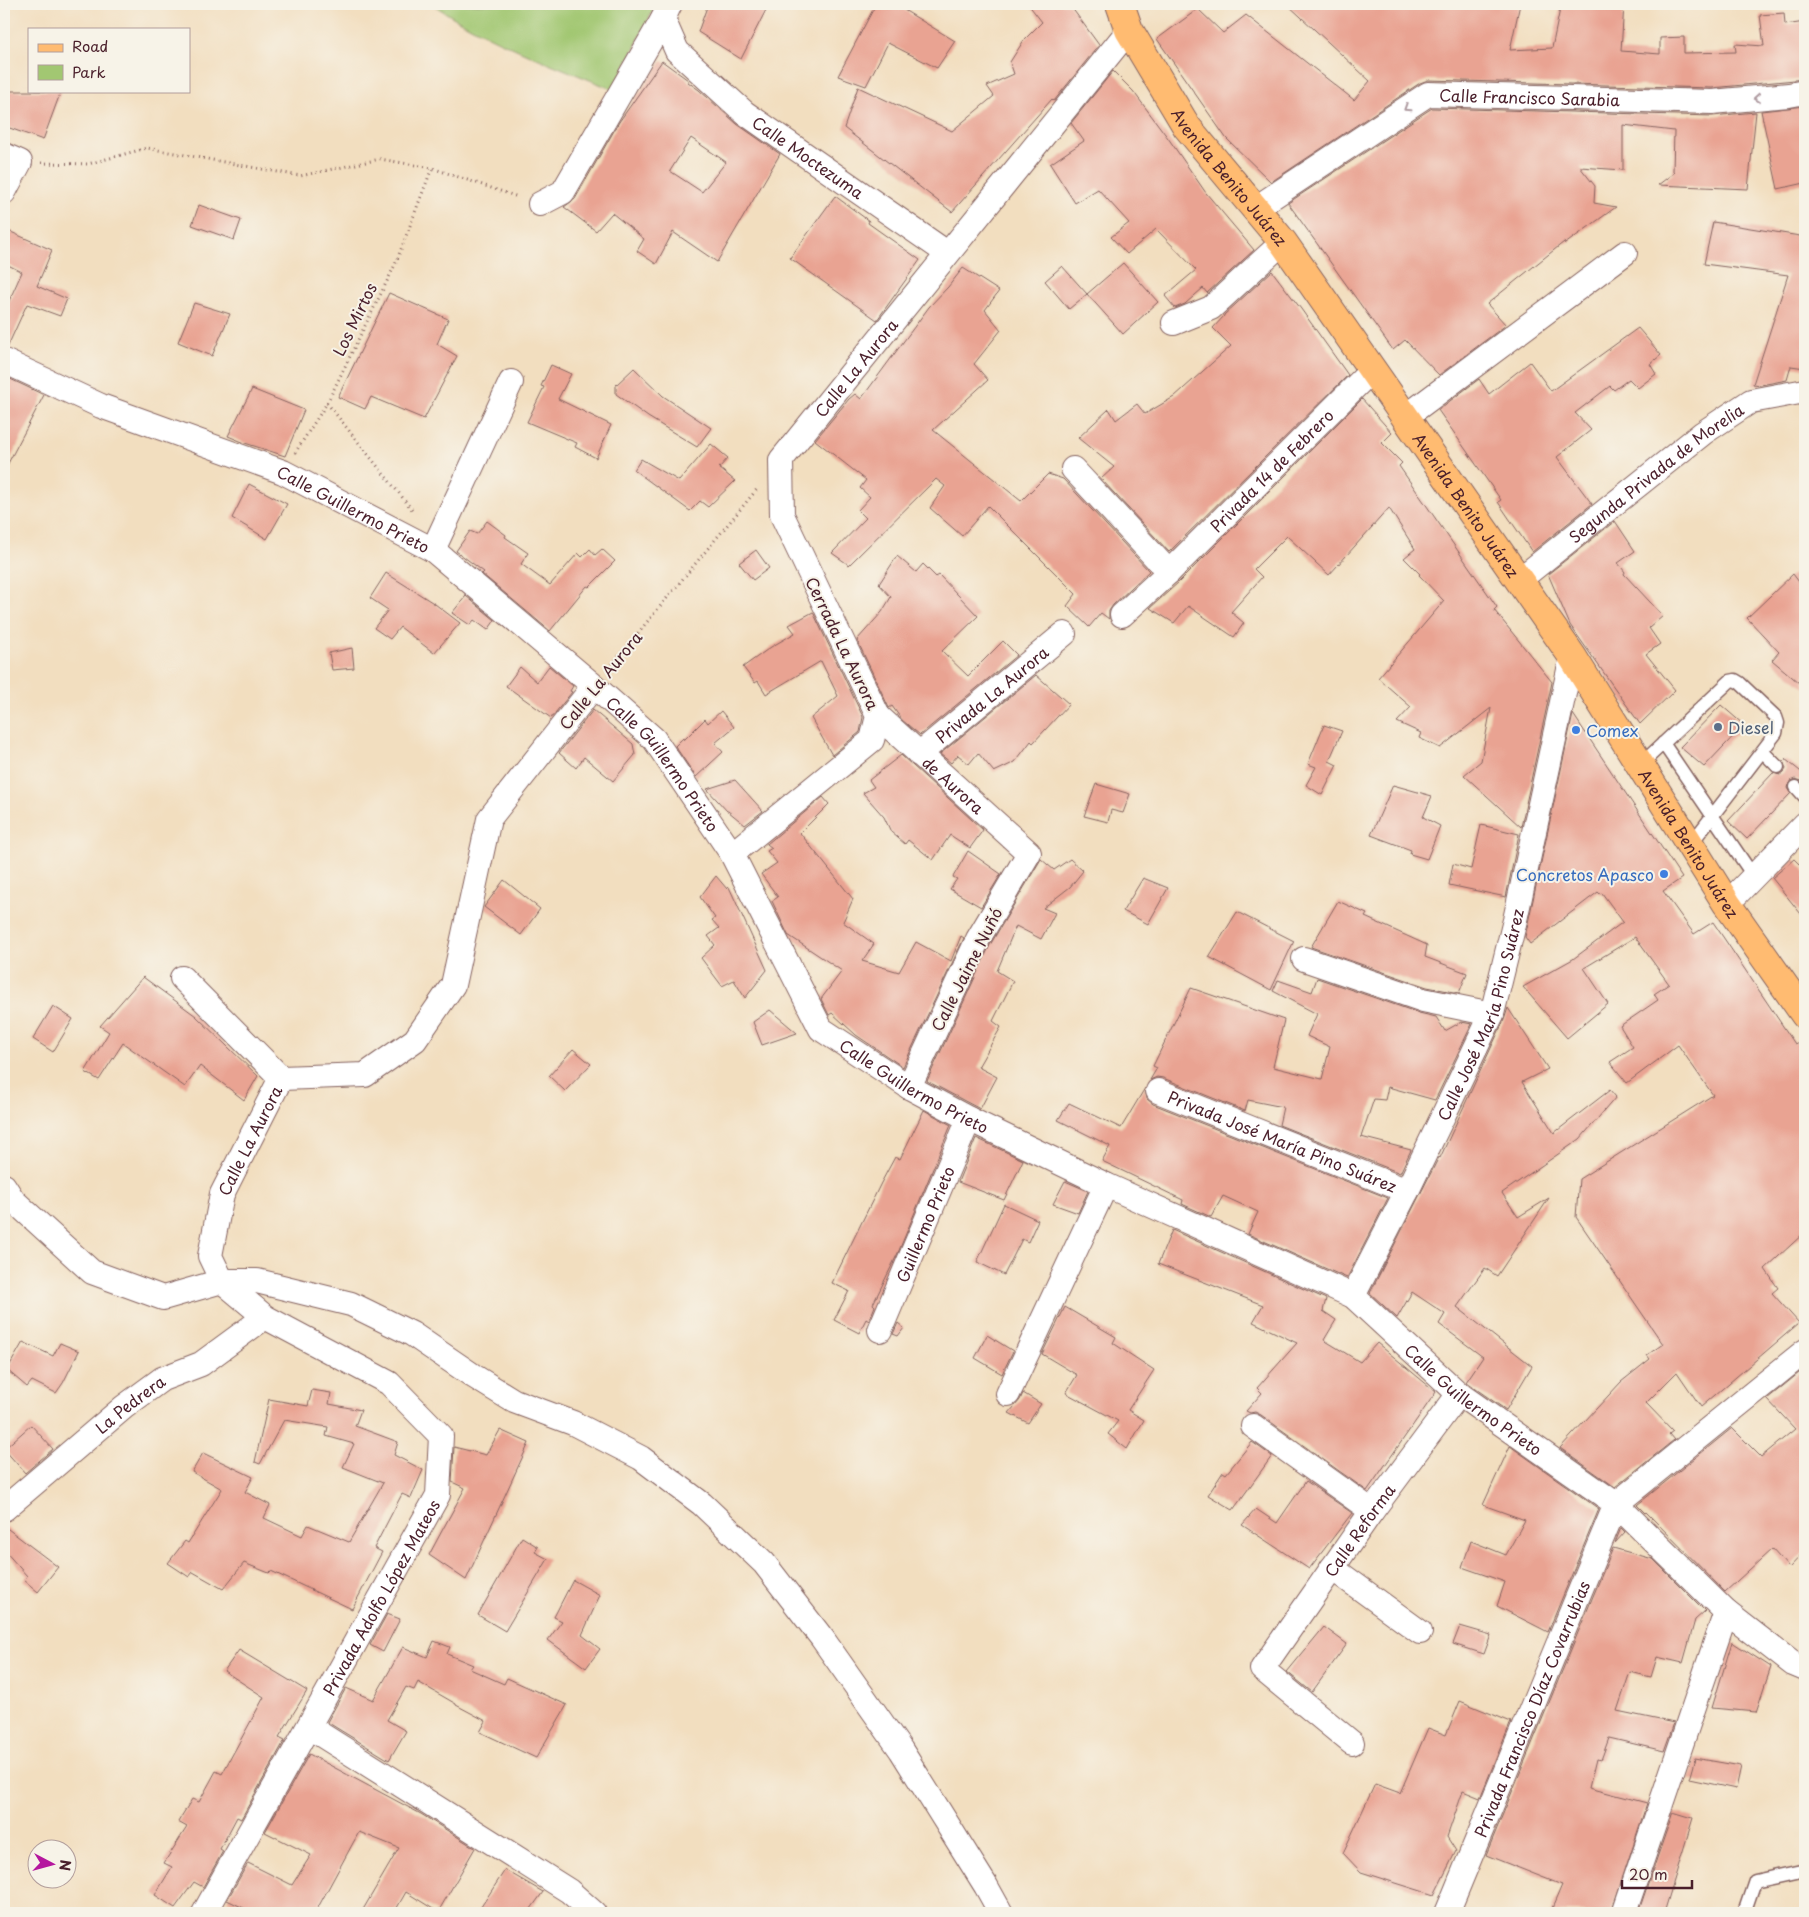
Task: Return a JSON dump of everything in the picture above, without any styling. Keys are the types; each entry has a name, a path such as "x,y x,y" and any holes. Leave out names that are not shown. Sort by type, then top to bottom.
{"main road":[{"name":"Avenida Benito Juárez","path":"1120,4 1129,30 1187,127 1283,242 1404,418 1572,656 1727,904 1805,1015"}],"street":[{"name":"Calle Moctezuma","path":"666,11 677,51 745,113 947,254"},
{"path":"540,204 563,192 666,11"},
{"name":"Calle La Aurora","path":"781,460 1129,30"},
{"name":"Calle Francisco Sarabia","path":"1256,208 1428,94 1712,102 1805,92"},
{"path":"4,192 12,159"},
{"path":"1174,322 1211,308 1283,242"},
{"path":"1404,418 1625,253"},
{"name":"Calle Guillermo Prieto","path":"4,361 101,406 283,472 433,550 654,739 732,854 821,1029 909,1087 970,1119 1106,1185 1352,1296 1459,1394 1616,1504 1726,1612 1793,1664 1805,1669"},
{"name":"Privada 14 de Febrero","path":"1122,616 1169,572 1372,370"},
{"path":"433,550 511,382"},
{"name":"Segunda Privada de Morelia","path":"1519,580 1703,433 1751,401 1805,391"},
{"name":"Cerrada La Aurora","path":"732,854 872,740 878,716 782,515 781,460"},
{"path":"1073,469 1169,572"},
{"name":"Privada La Aurora","path":"919,754 1064,634"},
{"name":"Calle José María Pino Suárez","path":"1352,1296 1407,1191 1492,1014 1515,920 1572,656"},
{"name":"Calle La Aurora","path":"265,1317 222,1281 210,1256 222,1194 281,1078 366,1075 415,1040 453,985 489,819 594,686"},
{"name":"de Aurora","path":"878,716 1029,853"},
{"path":"1727,904 1805,824"},
{"name":"Calle Jaime Nuñó","path":"909,1087 978,939 1029,853"},
{"path":"1304,959 1422,1000 1492,1014"},
{"path":"182,978 281,1078"},
{"name":"Privada José María Pino Suárez","path":"1158,1091 1407,1191"},
{"name":"Guillermo Prieto","path":"880,1330 970,1119"},
{"path":"1008,1394 1106,1185"},
{"path":"4,1186 13,1200 92,1272 163,1298 222,1281 257,1280 351,1304 412,1334 514,1401 573,1423 641,1458 702,1504 764,1563 822,1638 901,1750 1001,1913"},
{"name":"La Pedrera","path":"4,1508 124,1407 162,1379 201,1364 265,1317"},
{"name":"Privada Adolfo López Mateos","path":"204,1913 438,1495 441,1436 389,1383 265,1317"},
{"path":"1616,1504 1805,1350"},
{"name":"Calle Reforma","path":"1352,1743 1262,1669 1372,1511 1459,1394"},
{"path":"1253,1426 1372,1511"},
{"name":"Privada Francisco Díaz Covarrubias","path":"1447,1913 1616,1504"},
{"path":"1332,1568 1420,1632"},
{"path":"1624,1913 1726,1612"},
{"path":"309,1727 569,1891 594,1913"}],"lane":[{"path":"1640,765 1730,681 1735,680 1776,717 1778,724 1776,733 1690,845"},
{"path":"1663,743 1754,877"},
{"path":"1762,751 1778,767"},
{"path":"1796,787 1805,797"},
{"path":"1744,1913 1755,1881 1801,1871 1805,1872"}],"path":[{"path":"12,159 88,164 147,148 300,176 380,159 432,168 540,204"},
{"name":"Los Mirtos","path":"283,472 327,403 395,264 432,168"},
{"path":"327,403 416,515"},
{"name":"Calle La Aurora","path":"594,686 781,460"}],"green space":[{"path":"432,4 656,4 614,90 497,40 474,29"}],"building":[{"path":"708,4 769,4 741,59 698,32"},
{"path":"876,4 907,4 904,10 955,41 937,68 888,43 866,86 838,76"},
{"path":"1028,4 1069,4 1099,45 1054,101 1052,99 952,212 844,128 858,87 952,131 994,96 987,86 1014,74 1010,62 1024,40 1042,22"},
{"path":"1287,4 1520,4 1510,50 1552,48 1561,4 1624,4 1621,51 1660,54 1660,38 1684,37 1684,53 1736,52 1735,44 1764,46 1760,15 1784,13 1785,25 1805,22 1805,79 1712,88 1428,80 1420,83 1271,182 1226,138 1157,39 1198,9 1223,33 1246,15 1354,100 1370,81"},
{"path":"662,61 688,80 737,124 780,154 717,262 673,232 656,264 637,251 644,239 612,213 596,231 564,207 575,199 619,122","holes":["691,138 726,162 702,192 670,171"]},
{"path":"1113,71 1133,91 1206,193 1254,250 1207,293 1203,288 1185,304 1175,308 1165,296 1196,270 1156,229 1127,254 1111,237 1129,223 1098,189 1075,203 1050,164 1084,141 1071,123"},
{"path":"4,91 61,92 43,140 4,126"},
{"path":"1805,106 1805,183 1778,189 1761,111"},
{"path":"1432,108 1712,116 1756,112 1748,189 1658,185 1675,172 1673,172 1674,131 1623,125 1623,170 1580,167 1595,186 1594,203 1616,207 1565,244 1564,242 1487,304 1506,325 1439,375 1405,340 1393,350 1288,203"},
{"path":"835,196 869,221 868,223 920,260 877,320 790,258"},
{"path":"199,205 241,220 234,240 192,225"},
{"path":"1713,222 1800,236 1805,234 1805,368 1791,366 1787,380 1761,385 1753,384 1788,275 1704,264"},
{"path":"4,229 52,250 37,286 67,299 60,316 27,304 7,348 4,347 4,312 22,272 4,263"},
{"path":"1123,263 1158,302 1123,334 1087,294"},
{"path":"1062,266 1087,294 1069,309 1045,281"},
{"path":"963,268 999,291 985,310 1001,330 974,364 988,380 933,430 1021,501 1048,474 1063,479 1149,571 1113,605 1109,611 1109,619 1101,613 1089,627 1067,606 1076,594 988,506 962,536 930,508 945,486 936,479 849,565 832,553 866,518 858,510 870,497 860,488 866,480 815,440 849,399 855,394 861,399 929,307"},
{"path":"1272,271 1348,375 1169,552 1101,479 1114,467 1078,438 1109,409 1116,420 1137,404 1145,414 1174,397 1231,346 1213,328 1224,315"},
{"path":"389,293 448,319 437,344 457,356 424,419 371,397 365,409 338,397"},
{"path":"194,303 230,314 212,356 178,342"},
{"path":"1638,328 1661,355 1650,364 1656,374 1638,388 1629,379 1614,390 1610,386 1575,413 1591,430 1557,457 1592,504 1532,552 1498,502 1501,500 1438,410 1479,379 1489,394 1530,362 1551,391"},
{"path":"551,365 571,374 558,399 611,425 596,458 575,447 577,443 527,422 544,387 541,386"},
{"path":"634,368 663,396 711,428 697,447 648,417 616,394 616,385"},
{"path":"4,376 44,395 4,471"},
{"path":"252,389 304,410 285,456 228,436"},
{"path":"1362,399 1392,433 1382,443 1402,463 1399,466 1497,607 1494,610 1552,682 1521,827 1464,775 1481,761 1491,708 1440,748 1419,738 1421,733 1397,722 1411,707 1378,678 1444,601 1404,558 1415,549 1389,508 1329,575 1287,536 1254,569 1262,577 1231,612 1244,623 1234,637 1188,606 1174,623 1150,608 1179,582"},
{"path":"711,444 728,458 719,468 735,481 708,507 700,501 690,511 634,470 641,459 679,481"},
{"path":"249,484 287,504 267,539 232,518"},
{"path":"487,521 506,535 505,537 528,553 521,564 550,585 578,553 582,557 590,549 595,555 602,549 615,561 589,587 587,586 550,631 482,574 484,572 456,551 470,531 477,534"},
{"path":"1615,521 1635,551 1618,563 1625,572 1624,574 1663,616 1649,628 1660,644 1646,654 1675,690 1640,724 1570,625 1548,574"},
{"path":"756,550 769,568 753,580 739,563"},
{"path":"897,556 916,572 923,564 936,577 939,575 978,616 942,651 968,676 1003,641 1017,655 920,735 902,720 892,706 889,708 857,640 882,612 891,597 879,584"},
{"path":"386,573 435,604 460,623 434,653 400,627 390,639 374,628 388,610 370,598"},
{"path":"1793,574 1805,590 1805,688 1772,660 1779,652 1747,618"},
{"path":"466,596 495,620 488,630 474,620 470,625 452,613"},
{"path":"813,612 863,717 860,732 832,755 811,718 838,696 821,661 766,694 758,681 755,683 743,667 795,633 789,625"},
{"path":"352,648 354,668 332,670 329,653"},
{"path":"549,666 573,686 570,691 572,692 551,718 506,686 520,667 537,682"},
{"path":"1036,675 1069,704 1033,743 1031,741 1015,762 994,772 978,753 969,764 958,755 951,763 940,754"},
{"path":"1721,705 1744,725 1704,767 1680,747"},
{"path":"593,710 633,744 635,755 613,781 584,757 576,768 559,753"},
{"path":"721,711 734,727 715,743 723,752 696,777 675,746 683,738 684,740 705,719 708,723"},
{"path":"1573,714 1682,878 1663,891 1694,934 1713,922 1795,1044 1805,1037 1805,1232 1765,1269 1778,1288 1772,1293 1799,1323 1701,1407 1677,1372 1646,1403 1673,1431 1669,1434 1674,1440 1615,1487 1560,1448 1621,1382 1650,1359 1647,1355 1663,1344 1576,1217 1579,1179 1713,1095 1678,1045 1627,1083 1610,1062 1633,1047 1620,1026 1658,1000 1654,994 1669,984 1635,937 1584,968 1608,1004 1567,1038 1523,987 1573,959 1623,922 1602,893 1598,892 1530,944 1525,937"},
{"path":"1324,725 1342,731 1329,761 1337,765 1322,795 1306,785 1316,767 1308,764"},
{"path":"901,755 983,830 970,848 950,835 933,860 908,840 905,844 891,832 884,817 863,793 874,787 869,780"},
{"path":"1785,759 1805,775 1805,778 1802,781 1795,779 1790,781 1788,788 1791,793 1747,839 1728,821 1773,773 1780,775 1784,772 1786,769 1783,761"},
{"path":"735,780 763,811 745,825 727,811 707,789"},
{"path":"1096,784 1130,794 1123,813 1111,810 1108,822 1084,816"},
{"path":"1393,785 1432,796 1423,817 1440,826 1427,859 1410,854 1411,850 1371,835"},
{"path":"823,797 829,804 800,833 853,899 843,922 874,944 862,961 899,972 916,942 951,961 961,936 964,938 903,1067 856,1035 832,1013 829,1015 821,999 842,971 788,935 772,901 778,897 761,874 777,863 767,851 772,848 767,844"},
{"path":"1481,825 1519,834 1506,897 1449,885 1453,864 1471,869"},
{"path":"968,851 1001,874 981,907 950,889 957,879 953,877"},
{"path":"1041,859 1054,870 1070,859 1083,871 1070,887 1043,908 1055,913 1041,939 1016,926 997,971 1013,981 993,1021 1001,1027 978,1067 997,1077 980,1109 927,1081 990,945"},
{"path":"1794,859 1805,870 1805,919 1772,878"},
{"path":"716,876 727,889 729,887 767,970 745,998 734,980 722,986 701,958 715,945 708,936 719,928 712,920 715,918 700,897"},
{"path":"1143,878 1168,888 1148,924 1123,911"},
{"path":"504,880 540,909 521,935 484,907"},
{"path":"1338,901 1367,914 1365,917 1427,945 1425,957 1467,973 1459,993 1427,987 1311,947"},
{"path":"1237,912 1294,941 1271,990 1209,957"},
{"path":"143,977 196,1016 258,1076 244,1100 200,1066 185,1087 123,1043 99,1080 85,1072 109,1032 100,1026"},
{"path":"1317,978 1436,1017 1445,1031 1461,1022 1472,1024 1435,1100 1388,1087 1385,1100 1374,1099 1361,1137 1411,1150 1400,1173 1279,1125 1283,1107 1248,1100 1245,1111 1163,1078 1157,1077 1150,1080 1157,1068 1153,1066 1191,988 1284,1020 1273,1067 1322,1079 1330,1047 1307,1036 1317,1014 1273,991 1278,980 1312,992"},
{"path":"53,1006 73,1019 53,1052 33,1039"},
{"path":"1508,1008 1548,1069 1522,1082 1554,1133 1610,1090 1616,1097 1580,1139 1502,1193 1518,1217 1549,1198 1497,1276 1485,1268 1457,1307 1532,1366 1506,1410 1466,1382 1483,1357 1439,1324 1445,1314 1412,1292 1397,1318 1370,1293 1440,1158"},
{"path":"770,1010 797,1033 762,1045 753,1022"},
{"path":"573,1049 591,1064 565,1091 549,1076"},
{"path":"1145,1088 1147,1099 1153,1104 1388,1198 1347,1278 1248,1234 1258,1212 1223,1196 1211,1217 1182,1204 1183,1200 1102,1161 1110,1146 1058,1120 1069,1103 1121,1128"},
{"path":"924,1110 951,1125 898,1253 873,1304 875,1306 869,1321 866,1319 859,1333 834,1320 849,1291 832,1283 881,1183 895,1157 900,1159"},
{"path":"976,1138 1023,1160 1004,1200 958,1182"},
{"path":"1065,1181 1088,1191 1078,1213 1053,1204"},
{"path":"1004,1204 1038,1220 1028,1242 1022,1239 1004,1275 977,1262"},
{"path":"1172,1230 1326,1299 1323,1311 1336,1320 1324,1340 1360,1362 1377,1343 1436,1392 1367,1491 1261,1415 1246,1411 1262,1393 1257,1388 1297,1343 1253,1322 1263,1305 1158,1264"},
{"path":"1065,1307 1116,1337 1113,1343 1154,1370 1128,1410 1144,1420 1127,1449 1108,1434 1118,1421 1066,1393 1077,1375 1042,1354"},
{"path":"898,1323 904,1328 898,1336 893,1334"},
{"path":"987,1335 1013,1351 1002,1374 975,1358"},
{"path":"23,1342 53,1356 60,1343 79,1351 56,1393 32,1381 27,1387 7,1370"},
{"path":"1805,1368 1805,1551 1789,1568 1772,1549 1725,1592 1637,1505 1732,1428 1761,1457 1795,1429 1767,1399"},
{"path":"312,1390 331,1393 329,1404 361,1410 355,1426 398,1442 394,1455 423,1470 411,1498 402,1494 374,1548 382,1552 352,1609 271,1571 269,1573 244,1563 223,1589 193,1572 189,1577 168,1563 185,1541 188,1543 222,1489 192,1472 203,1453 253,1477 245,1492 270,1505 264,1518 302,1536 308,1525 349,1542 383,1483 343,1467 354,1444 326,1436 328,1427 284,1420 260,1464 255,1462 269,1399 308,1406"},
{"path":"1023,1393 1041,1404 1028,1423 1009,1413 1020,1400"},
{"path":"31,1425 53,1449 25,1473 4,1449"},
{"path":"500,1430 529,1443 466,1580 429,1555 465,1488 452,1482 454,1447 486,1455"},
{"path":"1252,1442 1272,1456 1233,1510 1208,1495 1223,1472 1226,1474"},
{"path":"1510,1446 1599,1509 1548,1632 1497,1606 1505,1582 1462,1567 1471,1541 1506,1555 1525,1520 1483,1505"},
{"path":"1306,1481 1352,1513 1309,1569 1242,1525 1256,1509 1277,1523"},
{"path":"4,1526 58,1567 38,1592 24,1580 27,1576 4,1550"},
{"path":"1621,1528 1625,1532 1615,1543"},
{"path":"522,1537 538,1547 535,1552 548,1559 505,1631 478,1615"},
{"path":"1613,1548 1653,1559 1705,1611 1695,1620 1683,1663 1657,1657 1651,1677 1630,1672 1617,1711 1674,1723 1664,1751 1609,1738 1601,1760 1596,1759 1589,1788 1647,1803 1611,1913 1550,1913 1562,1885 1486,1855"},
{"path":"573,1580 600,1595 582,1635 600,1649 586,1668 548,1640 562,1621 554,1617"},
{"path":"387,1614 400,1619 383,1652 370,1645"},
{"path":"1460,1626 1491,1635 1484,1654 1453,1644"},
{"path":"1324,1627 1347,1644 1312,1692 1287,1672"},
{"path":"434,1641 450,1647 447,1654 473,1665 470,1669 504,1684 507,1678 567,1705 536,1758 480,1732 486,1721 418,1682 414,1690 406,1687 387,1720 406,1731 389,1760 327,1722 346,1688 373,1700 403,1647 427,1657"},
{"path":"1732,1642 1771,1667 1756,1712 1712,1708"},
{"path":"239,1650 307,1691 279,1737 285,1740 241,1819 237,1817 220,1849 223,1851 203,1887 194,1882 175,1908 155,1895 172,1867 164,1863 187,1827 178,1822 192,1799 199,1802 216,1771 222,1774 264,1697 224,1671"},
{"path":"1460,1701 1511,1722 1480,1798 1463,1791 1447,1837 1456,1851 1434,1895 1361,1872 1343,1853 1375,1784 1400,1793 1428,1728 1446,1735"},
{"path":"309,1754 421,1814 475,1848 438,1912 406,1892 394,1913 361,1913 399,1848 359,1832 315,1913 254,1913 227,1900 248,1863 292,1885 311,1855 265,1832"},
{"path":"1695,1758 1741,1766 1736,1789 1689,1779"},
{"path":"1673,1812 1693,1818 1664,1913 1638,1913"},
{"path":"505,1870 543,1892 528,1913 477,1913"}],"place":[{"name":"Diesel","path":"1718,727"},
{"name":"Comex","path":"1576,730"},
{"name":"Concretos Apasco","path":"1664,874"}]}
